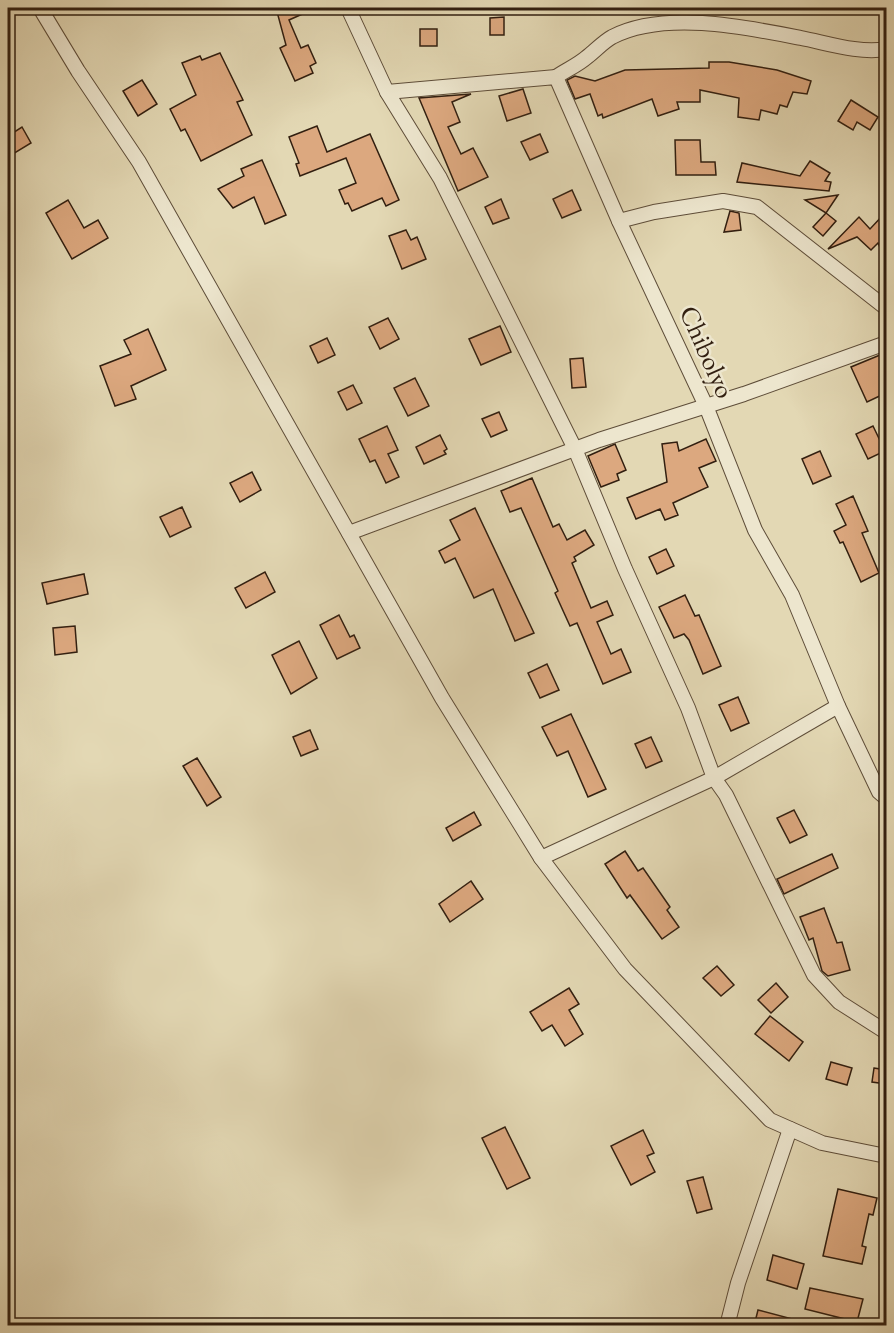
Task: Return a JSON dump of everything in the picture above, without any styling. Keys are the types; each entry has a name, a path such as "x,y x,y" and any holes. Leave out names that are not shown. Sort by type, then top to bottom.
{"street":[{"path":"40,8 78,71 139,162 442,698 541,858 625,969 770,1120 822,1143 886,1156"},
{"path":"348,8 387,92 440,178 575,449 625,569 688,708 714,778 726,795 814,975 839,1002 886,1032"},
{"path":"387,92 556,77 585,59 610,39 627,31 656,24 702,23 878,51 886,49"},
{"name":"Chibolyo","path":"556,77 619,221 706,406 755,530 792,595 838,706 879,792 886,798"},
{"path":"619,221 654,212 723,201 757,207 886,308"},
{"path":"349,533 575,449 886,343"},
{"path":"541,858 714,778 838,706"},
{"path":"727,1326 738,1283 790,1129"}],"building":[{"path":"276,8 316,8 289,20 301,48 308,45 316,63 310,66 313,73 295,81 280,48 286,45"},
{"path":"504,17 504,35 490,35 490,18"},
{"path":"420,29 437,29 437,46 420,46"},
{"path":"220,53 243,100 237,102 252,135 201,161 185,129 181,131 170,109 196,95 182,63 200,56 202,60"},
{"path":"709,62 729,62 777,70 811,81 807,94 793,92 787,107 780,105 777,114 761,110 759,120 738,117 739,98 700,90 700,102 677,102 679,109 658,116 652,99 603,118 602,114 598,116 590,94 575,99 567,80 575,76 595,81 625,70 709,68"},
{"path":"142,80 157,104 138,116 123,91"},
{"path":"523,89 531,113 507,121 499,96"},
{"path":"471,94 452,102 460,122 448,127 461,154 473,148 488,177 458,191 419,98"},
{"path":"851,100 878,117 870,130 857,122 853,130 838,121"},
{"path":"317,126 327,152 370,134 399,200 386,206 382,198 352,211 348,203 345,204 339,190 356,183 346,158 300,176 296,164 299,163 289,137"},
{"path":"22,127 31,143 8,157 8,136"},
{"path":"540,134 548,152 530,160 521,142"},
{"path":"675,140 700,140 701,162 715,162 716,175 676,175"},
{"path":"262,160 286,215 265,224 254,197 233,208 218,189 244,176 241,169"},
{"path":"810,161 830,173 825,181 831,182 829,191 737,182 742,163 800,176"},
{"path":"572,190 581,210 562,218 553,199"},
{"path":"838,195 826,213 805,200"},
{"path":"501,199 509,218 493,224 485,207"},
{"path":"68,200 84,228 98,220 108,238 72,259 46,213"},
{"path":"730,211 739,213 741,230 724,232"},
{"path":"886,212 886,261 878,243 871,250 857,237 828,249 859,217 870,229"},
{"path":"826,213 836,221 823,236 813,227"},
{"path":"406,230 411,240 417,237 426,259 402,269 389,236"},
{"path":"388,318 399,339 380,349 369,327"},
{"path":"500,326 511,352 481,365 469,339"},
{"path":"148,329 166,370 131,386 136,399 115,406 100,366 131,354 124,340"},
{"path":"327,338 335,355 318,363 310,346"},
{"path":"880,355 886,367 882,370 886,380 886,393 867,402 851,367"},
{"path":"583,358 586,387 572,388 570,359"},
{"path":"415,378 429,406 408,416 394,388"},
{"path":"353,385 362,403 347,410 338,392"},
{"path":"499,412 507,430 491,437 482,419"},
{"path":"387,426 398,450 388,454 399,477 386,483 375,460 370,462 359,439"},
{"path":"873,426 885,451 868,459 856,434"},
{"path":"440,435 447,449 444,451 446,454 424,464 416,447"},
{"path":"706,439 716,461 699,468 708,487 673,503 678,515 665,520 660,509 636,519 627,498 667,482 662,444 677,442 679,451"},
{"path":"615,444 626,470 617,474 619,480 601,487 588,456"},
{"path":"820,451 831,476 813,484 802,459"},
{"path":"252,472 261,490 240,502 230,483"},
{"path":"532,478 553,527 559,524 567,540 585,530 594,545 574,557 576,561 572,563 591,608 607,601 613,615 597,622 611,654 621,649 631,672 603,684 577,623 570,626 555,593 558,591 521,508 510,512 501,491"},
{"path":"853,496 868,531 862,533 879,573 861,582 843,542 840,543 834,531 846,525 836,504"},
{"path":"182,507 191,527 170,537 160,517"},
{"path":"475,508 534,633 515,641 493,589 474,598 455,558 445,563 439,551 460,540 450,520"},
{"path":"666,549 674,566 657,574 649,557"},
{"path":"265,572 275,592 246,608 235,588"},
{"path":"84,574 88,594 47,604 42,583"},
{"path":"685,595 695,616 699,615 721,666 703,674 689,640 684,634 674,638 659,607"},
{"path":"339,615 350,637 354,635 360,648 337,659 320,625"},
{"path":"75,626 77,652 55,655 53,628"},
{"path":"299,641 317,678 291,694 272,655"},
{"path":"547,664 559,690 540,698 528,673"},
{"path":"738,697 749,723 731,731 719,705"},
{"path":"571,714 606,789 588,797 568,751 557,756 542,727"},
{"path":"310,730 318,749 301,756 293,737"},
{"path":"651,737 662,761 646,768 635,744"},
{"path":"197,758 221,797 207,806 183,766"},
{"path":"794,810 807,835 790,843 777,818"},
{"path":"474,812 481,825 453,841 446,828"},
{"path":"625,851 638,871 643,868 670,907 667,910 679,927 662,939 630,895 627,898 605,864"},
{"path":"832,854 838,868 784,894 777,879"},
{"path":"471,881 483,899 450,922 439,904"},
{"path":"824,908 837,943 842,942 850,970 828,976 822,971 813,938 809,940 800,917"},
{"path":"717,966 734,985 721,996 703,978"},
{"path":"776,983 788,997 771,1013 758,1000"},
{"path":"569,988 579,1004 569,1010 583,1034 565,1046 552,1025 542,1031 530,1012"},
{"path":"770,1016 803,1042 789,1061 755,1034"},
{"path":"831,1062 852,1068 847,1085 826,1079"},
{"path":"874,1068 886,1070 886,1084 872,1082"},
{"path":"505,1127 530,1178 507,1189 482,1138"},
{"path":"643,1130 654,1153 647,1156 655,1172 631,1185 611,1146"},
{"path":"703,1177 712,1209 697,1213 687,1181"},
{"path":"838,1189 877,1198 873,1215 869,1214 862,1246 866,1247 862,1264 823,1256"},
{"path":"773,1255 804,1264 797,1289 767,1280"},
{"path":"810,1288 863,1299 857,1322 805,1309"},
{"path":"758,1310 800,1321 800,1326 754,1326"}]}
